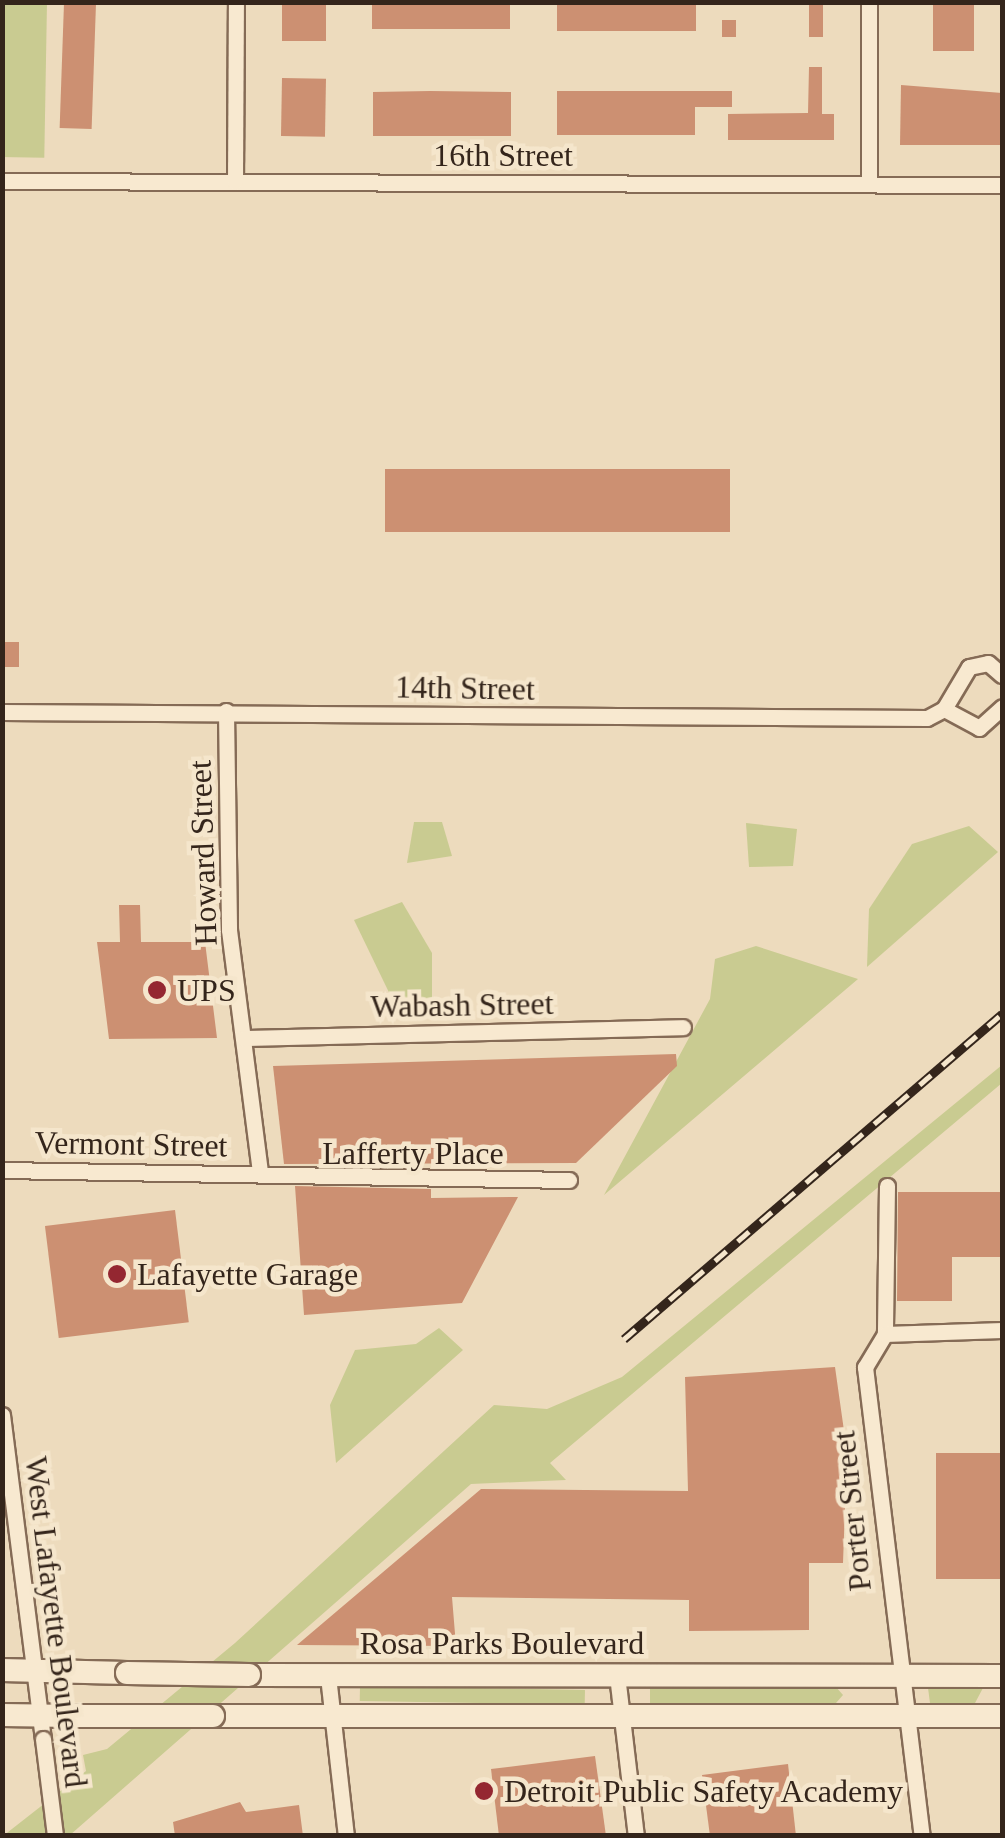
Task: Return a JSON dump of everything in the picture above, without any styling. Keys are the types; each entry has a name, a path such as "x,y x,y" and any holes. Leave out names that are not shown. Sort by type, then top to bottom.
{"main road":[{"name":"Rosa Parks Boulevard","path":"2,1670 328,1676 1002,1676"},
{"path":"842,1676 853,1691 846,1714"},
{"path":"2,1716 996,1715 1002,1686"}],"street":[{"path":"235,182 236,2"},
{"path":"868,184 869,2"},
{"name":"16th Street","path":"2,181 1002,185"},
{"path":"1002,676 988,664 969,667 944,709 979,728 1002,708"},
{"name":"14th Street","path":"2,712 927,718 944,709"},
{"name":"Howard Street","path":"226,711 230,930 260,1173"},
{"name":"Wabash Street","path":"244,1038 682,1026"},
{"name":"Vermont Street","path":"2,1170 260,1173"},
{"name":"Lafferty Place","path":"260,1173 282,1181 569,1180"},
{"name":"Porter Street","path":"887,1186 884,1334 865,1367 899,1676 922,1836"},
{"path":"884,1334 1002,1330"},
{"name":"West Lafayette Boulevard","path":"2,1415 55,1836"},
{"path":"328,1676 346,1836"},
{"path":"617,1676 636,1836"}],"green space":[{"path":"3,2 47,3 44,158 2,157"},
{"path":"414,822 442,822 452,856 407,863"},
{"path":"746,823 797,829 793,866 749,867"},
{"path":"969,826 998,852 867,967 869,909 912,844"},
{"path":"402,902 432,953 432,1005 396,1007 354,920"},
{"path":"756,946 858,979 604,1195 710,999 715,959"},
{"path":"1002,1065 1002,1083 550,1463 566,1480 471,1484 70,1835 3,1836 86,1771 83,1755 107,1749 235,1643 494,1405 547,1409 622,1377"},
{"path":"439,1328 463,1350 336,1463 330,1405 355,1350 416,1344"},
{"path":"360,1686 585,1690 585,1705 360,1701"},
{"path":"650,1687 836,1687 843,1695 836,1703 650,1703"},
{"path":"928,1688 983,1688 975,1703 930,1703"}],"building":[{"path":"282,2 326,2 326,41 282,41"},
{"path":"372,2 510,2 510,29 372,29"},
{"path":"557,2 696,2 696,31 557,31"},
{"path":"809,2 823,2 823,37 809,37"},
{"path":"933,2 974,2 974,51 933,51"},
{"path":"64,3 96,4 92,129 60,128"},
{"path":"722,20 736,20 736,37 722,37"},
{"path":"809,67 822,67 822,114 834,114 834,140 728,140 728,114 808,113"},
{"path":"282,78 326,79 325,137 281,136"},
{"path":"901,85 1002,93 1002,145 900,145"},
{"path":"557,91 732,91 732,107 695,107 695,135 557,135"},
{"path":"373,92 511,92 511,136 373,136"},
{"path":"385,469 730,469 730,532 385,532"},
{"path":"2,642 19,642 19,667 2,667"},
{"name":"UPS","path":"119,905 140,905 141,942 205,942 217,1038 109,1039 97,942 120,942"},
{"path":"676,1054 677,1066 576,1163 284,1164 273,1066"},
{"path":"295,1186 431,1189 431,1198 518,1197 462,1303 304,1315"},
{"path":"898,1192 1002,1192 1002,1257 952,1257 952,1301 897,1301"},
{"name":"Lafayette Garage","path":"175,1210 189,1322 59,1338 45,1226"},
{"path":"835,1367 847,1452 843,1563 809,1563 809,1630 689,1631 689,1600 452,1597 456,1646 297,1645 481,1489 688,1491 685,1377"},
{"path":"936,1453 1002,1453 1002,1579 936,1579"},
{"path":"595,1756 606,1836 499,1836 491,1769"},
{"path":"788,1764 796,1836 710,1836 702,1775"},
{"path":"240,1802 246,1812 299,1805 303,1836 175,1836 173,1822"}],"railway":[{"path":"624,1339 1002,1014"}],"place":[{"name":"UPS","path":"157,990"},
{"name":"Lafayette Garage","path":"117,1274"},
{"name":"Detroit Public Safety Academy","path":"484,1791"}]}
